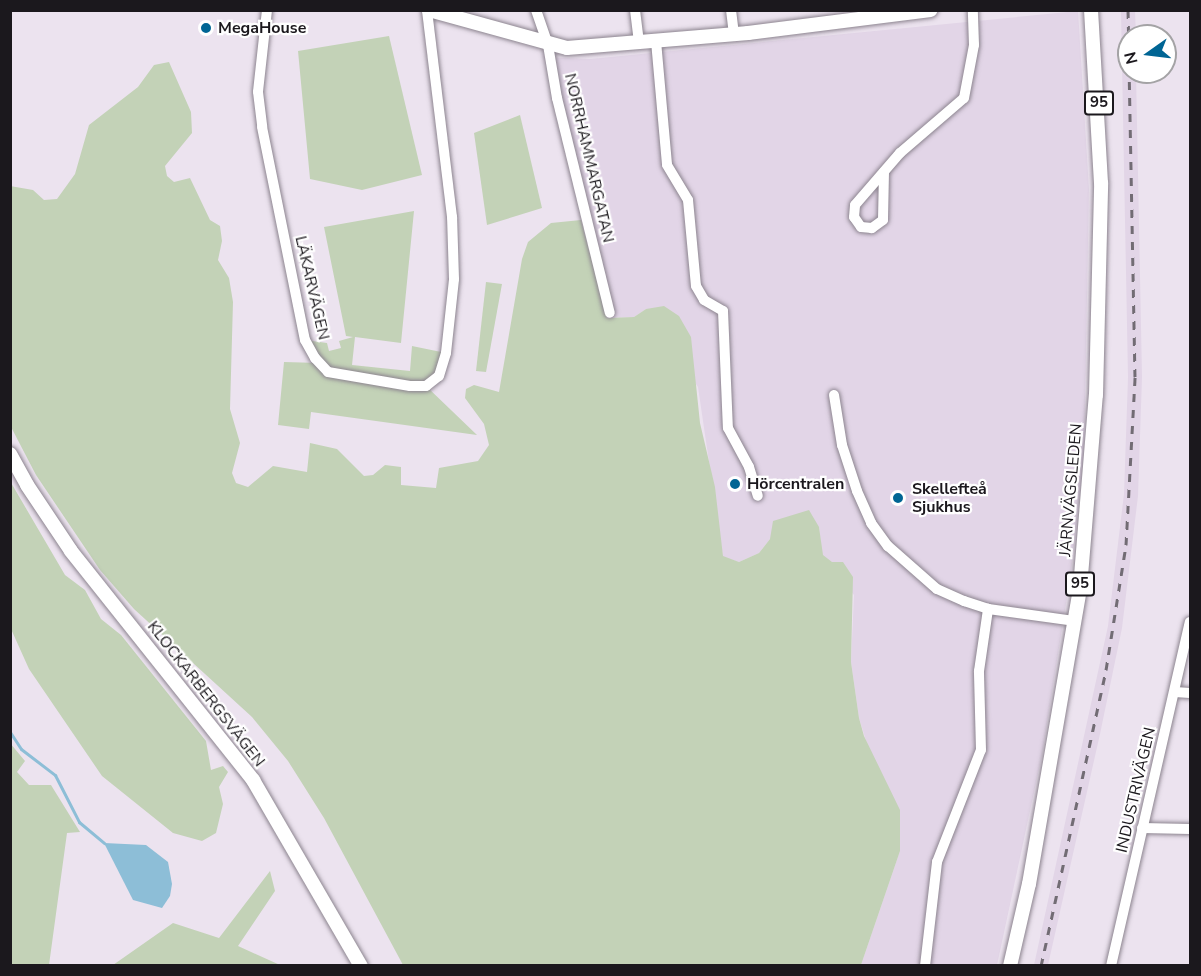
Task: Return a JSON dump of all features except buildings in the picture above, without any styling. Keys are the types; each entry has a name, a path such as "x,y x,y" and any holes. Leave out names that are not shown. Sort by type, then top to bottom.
{"main road":[{"path":"428,10 548,45 567,48 734,34 837,16 931,10"},
{"name":"JÄRNVÄGSLEDEN","path":"1010,966 1029,884 1074,621 1096,395 1101,269 1099,115 1091,10"},
{"name":"KLOCKARBERGSVÄGEN","path":"10,454 27,485 71,550 253,780 362,966"}],"street":[{"name":"LÄKARVÄGEN","path":"267,10 258,92 262,127 305,340 315,358 328,372 410,387 426,386 439,376 447,353 454,279 452,217 428,10"},
{"name":"NORRHAMMARGATAN","path":"536,10 548,45 557,98 610,313"},
{"path":"635,10 639,43"},
{"path":"731,10 734,34"},
{"path":"884,172 883,220 872,228 861,227 854,217 855,205 900,153 964,98 974,45 973,10"},
{"path":"656,41 668,165 690,206 696,286 704,300 723,311 728,428 749,467 758,496"},
{"path":"834,395 848,466 871,523 888,546 937,589 988,609 1074,621"},
{"path":"925,966 937,862 981,750 979,671 988,609"},
{"name":"INDUSTRIVÄGEN","path":"1111,966 1191,622"},
{"path":"1175,692 1191,693"},
{"path":"1142,828 1191,829"}],"shaded area":[{"name":"Skellefteå Sjukhus","path":"1078,11 1089,189 1084,456 1071,572 1042,755 997,965 861,965 900,851 859,718 851,662 854,595 822,555 819,527 770,539 759,553 739,562 723,557 698,387 646,309 634,317 607,318 544,57 590,59"},
{"path":"1121,11 1135,11 1136,24 1121,24"},
{"path":"1122,84 1136,84 1142,377 1138,496 1122,628 1100,734 1048,965 1034,965 1108,626 1124,494 1128,377"}],"green space":[{"path":"389,36 422,175 362,190 310,179 298,51"},
{"path":"169,62 191,112 192,133 165,166 167,176 174,182 190,178 210,220 220,226 222,241 218,260 229,278 233,302 230,409 240,443 232,473 236,483 248,487 273,466 307,472 310,443 337,449 364,476 373,475 385,465 401,467 401,485 436,488 439,468 478,461 489,445 484,424 465,398 466,389 474,385 499,392 522,259 528,242 551,223 581,220 607,318 634,317 646,309 664,306 679,316 691,337 700,423 715,487 723,556 739,562 759,553 770,539 773,521 809,510 819,527 823,555 832,562 843,562 853,577 851,662 859,718 864,736 900,810 900,851 861,965 403,965 324,818 288,761 252,717 134,609 100,570 36,475 10,425 10,186 33,190 44,200 57,199 75,174 89,125 138,87 154,65"},
{"path":"520,115 542,208 487,225 474,133"},
{"path":"414,211 401,343 355,337 352,365 410,371 412,346 446,353 439,376 426,386 477,435 311,412 309,429 278,425 284,362 319,363 305,340 327,343 329,351 341,348 339,341 353,337 346,336 324,227"},
{"path":"486,282 502,284 486,372 476,371"},
{"path":"10,481 65,575 85,590 101,619 121,635 206,741 211,770 223,766 228,772 219,787 223,804 216,833 202,841 173,833 102,776 29,669 11,629"},
{"path":"10,743 25,761 17,772 29,785 51,785 80,832 67,833 49,965 11,965"},
{"path":"270,871 275,891 238,946 280,965 113,965 173,923 219,938"}],"water":[{"path":"104,843 146,845 168,862 172,884 170,896 162,908 133,900"}],"waterway":[{"path":"10,732 21,749 55,775 79,822 104,843"}],"railway":[{"path":"1128,10 1128,24"},
{"path":"1041,966 1106,670 1126,545 1135,377 1129,84"}],"place":[{"name":"MegaHouse","path":"206,28"},
{"name":"Hörcentralen","path":"735,484"},
{"name":"Skellefteå Sjukhus","path":"898,498"}]}
